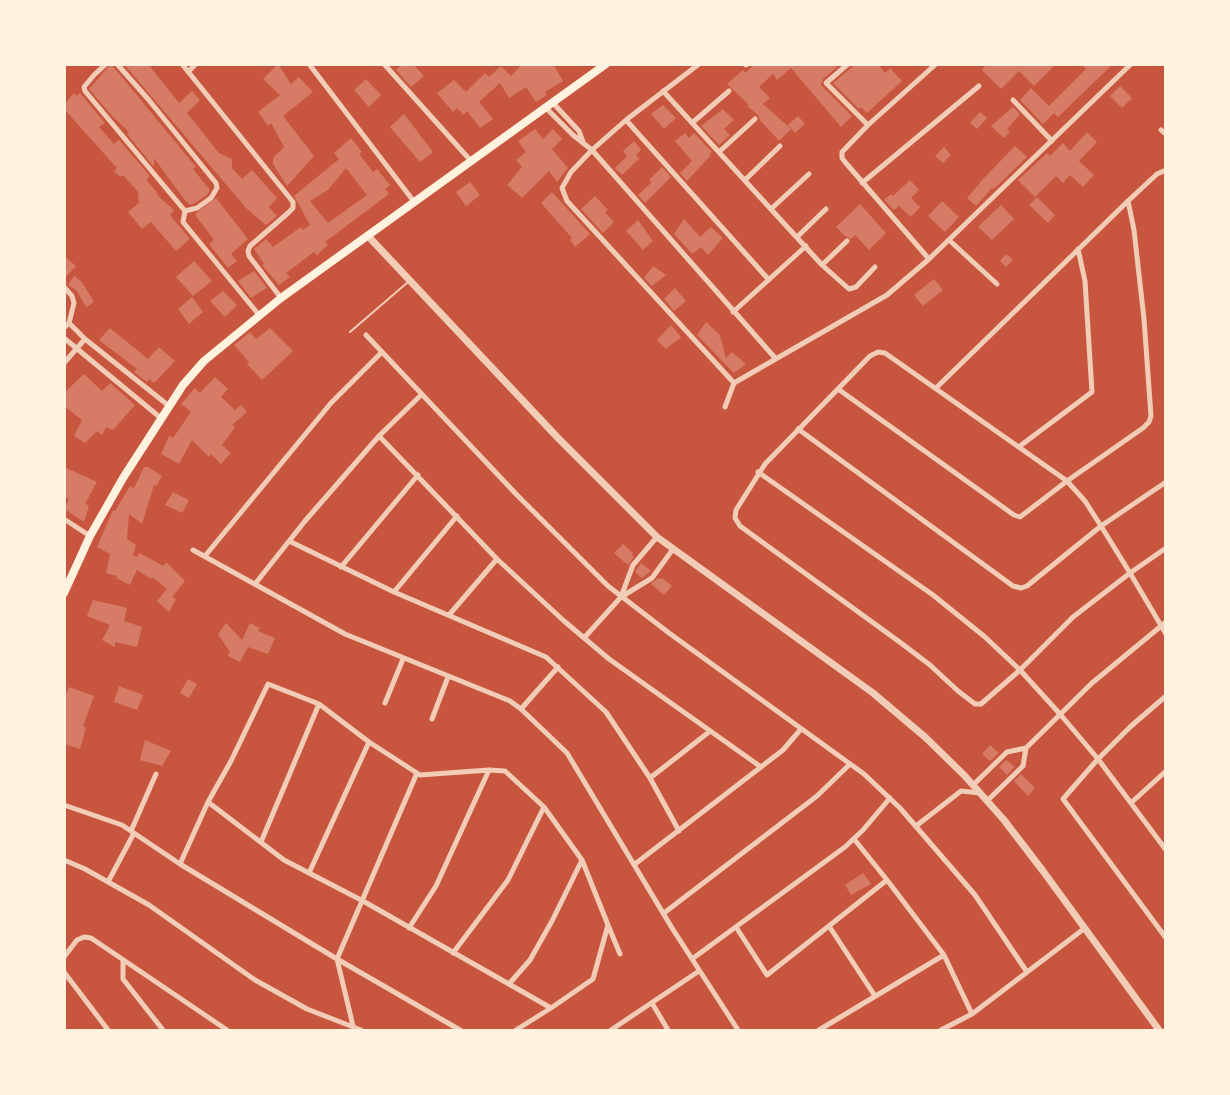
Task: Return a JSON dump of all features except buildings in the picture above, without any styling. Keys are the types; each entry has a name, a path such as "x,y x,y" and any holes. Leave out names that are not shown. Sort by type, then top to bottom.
{"main road":[{"path":"64,593 90,536 123,478 183,385 204,361 281,298 606,64"}],"street":[{"path":"105,64 84,87 85,90 184,211 183,222 259,315"},
{"path":"117,64 216,183 217,188 211,198 196,208 184,211"},
{"path":"182,64 293,202 293,207 288,213 250,246 248,251 249,256 281,298"},
{"path":"188,72 196,64"},
{"path":"309,64 415,203"},
{"path":"384,64 471,161"},
{"path":"699,64 626,120 592,150 571,172 562,188 567,201 734,382"},
{"path":"848,64 825,83 868,125"},
{"path":"929,259 862,183 845,162 842,152 868,125 936,64"},
{"path":"725,407 734,382 887,295 949,240 1127,66"},
{"path":"862,183 979,86"},
{"path":"663,91 822,265 849,289 852,290 875,267"},
{"path":"692,123 729,91"},
{"path":"1013,100 1052,141"},
{"path":"550,105 573,135 592,150 776,359"},
{"path":"719,152 755,119"},
{"path":"626,120 769,280"},
{"path":"745,180 780,146"},
{"path":"936,388 1128,201 1157,174 1166,170"},
{"path":"771,208 808,174"},
{"path":"838,389 1014,515 1020,517 1149,422 1151,416 1144,319 1134,230 1128,201"},
{"path":"797,237 826,209"},
{"path":"368,236 558,438 657,537 873,693 924,737 973,785 1004,820 1043,871 1159,1030"},
{"path":"949,240 997,284"},
{"path":"822,265 847,241"},
{"path":"733,312 806,246"},
{"path":"1020,446 1092,392 1085,281 1078,249"},
{"path":"64,287 72,296 73,309 67,326 169,406"},
{"path":"366,335 570,550 621,597 864,774 890,798 975,895 1027,972"},
{"path":"64,338 162,419"},
{"path":"64,363 85,339"},
{"path":"205,556 331,403 382,352"},
{"path":"1166,548 1130,573 1074,616 1020,670 981,704 975,704 957,691 930,665 740,526 735,518 736,510 758,472 870,356 878,352 885,353 1067,481 1085,501 1130,573 1163,624 1166,634"},
{"path":"255,584 379,435 421,394"},
{"path":"798,429 1013,586 1021,588 1028,586 1101,526 1166,482"},
{"path":"379,435 540,601 609,659 761,767"},
{"path":"758,472 965,620 1020,670 1098,759 1166,850"},
{"path":"341,567 418,475"},
{"path":"394,592 457,516"},
{"path":"64,519 90,536"},
{"path":"621,597 633,565 657,537"},
{"path":"289,541 394,592 546,657 606,712 650,778 679,831"},
{"path":"584,638 621,597 652,578 673,549"},
{"path":"193,550 345,634 510,701 521,709 567,753 699,971 738,1030"},
{"path":"449,615 497,559"},
{"path":"973,785 1007,752 1026,748 1100,676 1163,624"},
{"path":"385,703 403,659"},
{"path":"521,709 558,667"},
{"path":"432,719 448,677"},
{"path":"180,864 208,802 231,761 268,684 319,704 369,742 420,775 505,771 544,807 582,860 620,954"},
{"path":"1166,696 1130,727 1063,799 1166,938"},
{"path":"261,842 319,704"},
{"path":"634,864 783,750 801,729"},
{"path":"650,778 710,732"},
{"path":"309,873 369,742"},
{"path":"987,801 1023,766 1026,748"},
{"path":"664,913 817,796 849,765"},
{"path":"410,928 436,886 489,770"},
{"path":"1132,802 1166,771"},
{"path":"353,1029 337,959 417,773"},
{"path":"108,882 156,774"},
{"path":"916,826 961,791 980,793"},
{"path":"692,959 854,838 890,798"},
{"path":"208,802 284,860 363,901 550,1008"},
{"path":"64,805 122,825 180,864 460,1030"},
{"path":"453,953 508,880 544,807"},
{"path":"854,838 944,955 972,1014"},
{"path":"64,860 149,905 255,980 307,1009 353,1029 361,1030"},
{"path":"509,984 530,960 582,860"},
{"path":"736,927 767,975 887,880"},
{"path":"516,1030 593,979 608,925"},
{"path":"829,926 875,996"},
{"path":"941,1030 972,1014 1085,928"},
{"path":"64,957 77,940 84,937 91,938 227,1030"},
{"path":"819,1030 944,955"},
{"path":"123,960 123,979 163,1030"},
{"path":"611,1030 699,971"},
{"path":"64,972 108,1030"},
{"path":"652,1002 668,1030"}],"lane":[{"path":"350,332 410,280"}]}
